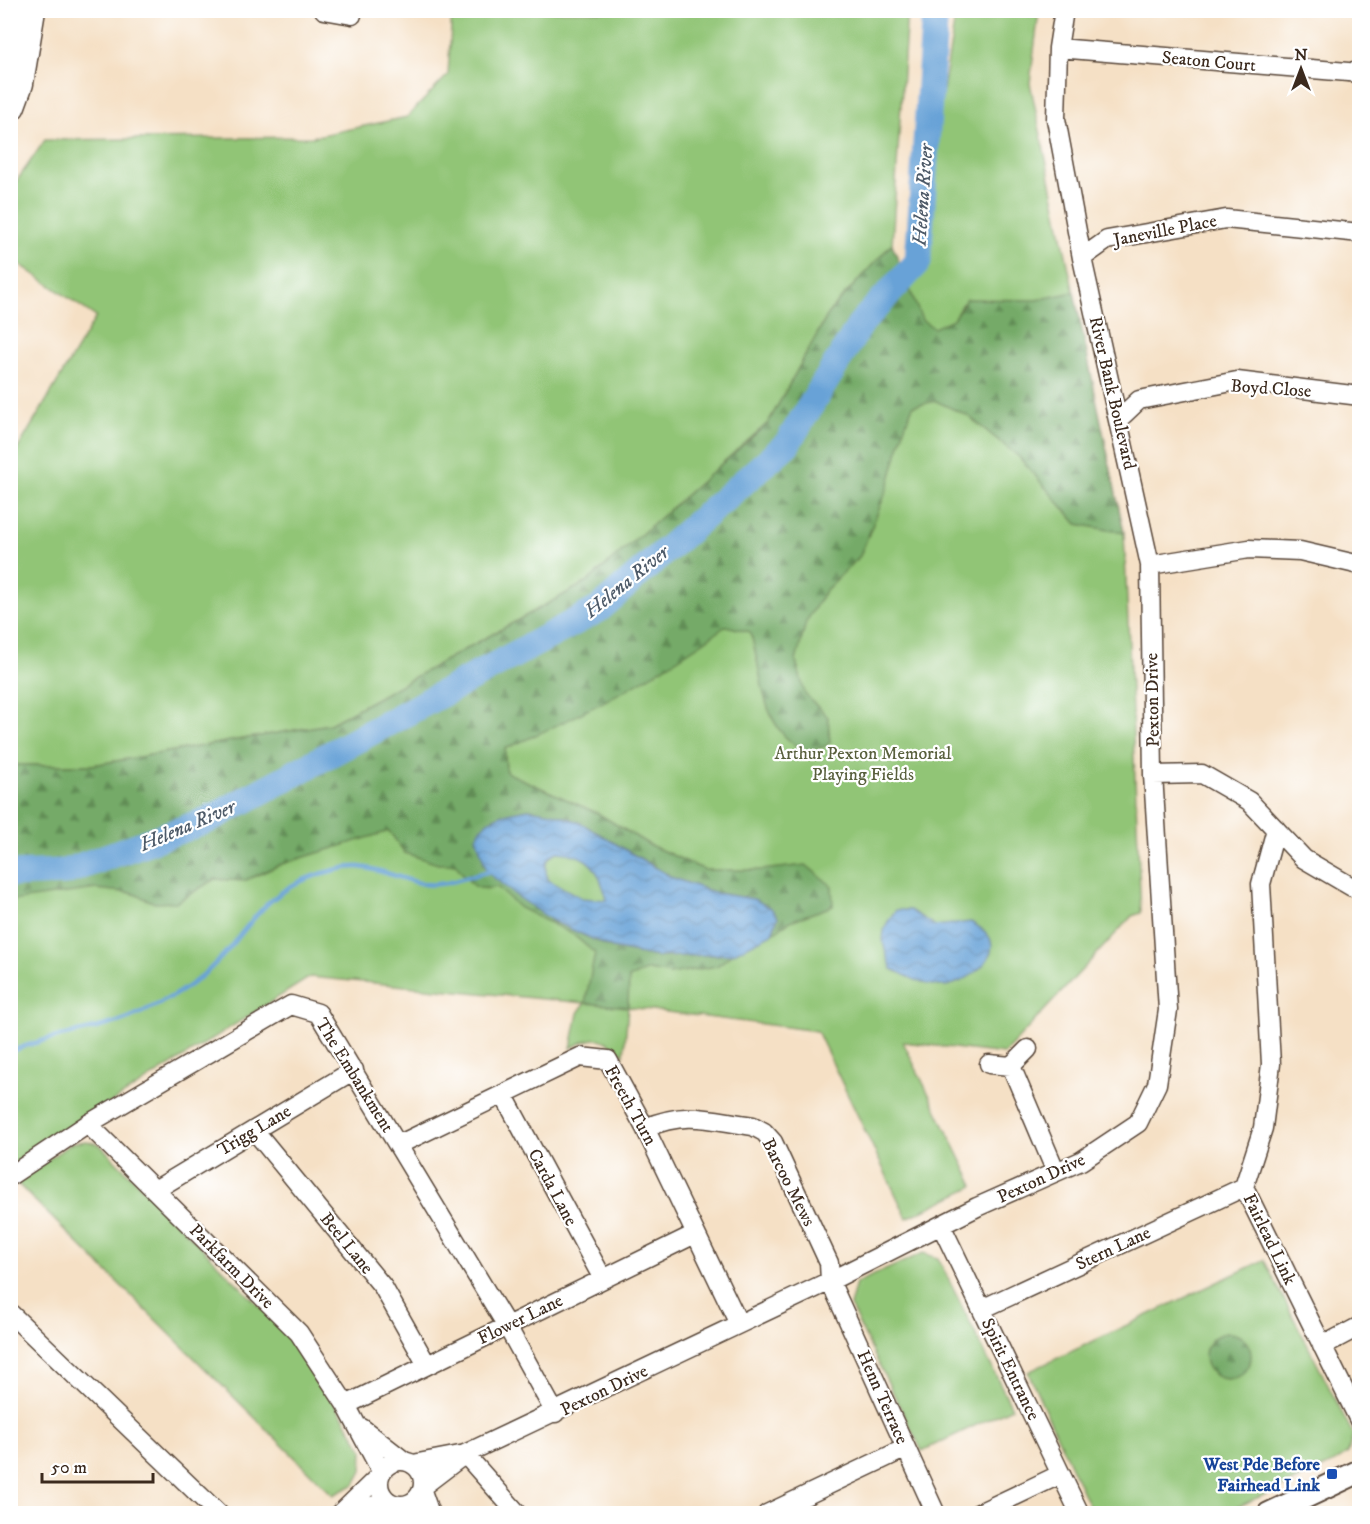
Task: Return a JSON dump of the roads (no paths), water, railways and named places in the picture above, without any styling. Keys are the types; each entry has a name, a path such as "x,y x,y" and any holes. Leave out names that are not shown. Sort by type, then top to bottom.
{"highway":[{"path":"10,105 18,83 30,10"}],"street":[{"path":"324,10 352,15"},
{"name":"River Bank Boulevard","path":"1064,10 1058,48 1056,119 1082,258 1150,565"},
{"name":"Seaton Court","path":"1058,48 1359,73"},
{"name":"Janeville Place","path":"1082,258 1107,240 1226,219 1359,233"},
{"name":"Boyd Close","path":"1119,419 1139,400 1237,381 1359,396"},
{"path":"1150,565 1249,549 1300,552 1359,565"},
{"name":"Pexton Drive","path":"422,1489 465,1454 830,1281 941,1225 1082,1161 1137,1123 1156,1084 1168,1010 1153,775 1150,565"},
{"path":"1153,775 1202,774 1249,801 1304,859 1352,887 1359,887"},
{"name":"Fairlead Link","path":"1276,830 1261,884 1271,1064 1263,1128 1244,1187 1359,1422"},
{"name":"The Embankment","path":"10,1176 88,1124 291,1005 318,1013 507,1326 555,1413"},
{"path":"1011,1066 1028,1049"},
{"name":"Freeth Turn","path":"398,1145 580,1057 608,1060 645,1128 738,1324"},
{"path":"989,1064 1011,1066"},
{"path":"1011,1066 1056,1172"},
{"name":"Trigg Lane","path":"156,1190 354,1070"},
{"name":"Carda Lane","path":"503,1094 603,1279"},
{"name":"Barcoo Mews","path":"645,1128 669,1118 684,1116 753,1126 764,1132 773,1142 829,1263 830,1281"},
{"name":"Parkfarm Drive","path":"88,1124 299,1333 346,1405 380,1474 379,1487 400,1506"},
{"name":"Beel Lane","path":"254,1130 383,1287 427,1365"},
{"name":"Stern Lane","path":"982,1309 1244,1187"},
{"name":"Spirit Entrance","path":"941,1225 1080,1514"},
{"name":"Flower Lane","path":"346,1405 695,1234"},
{"name":"Henn Terrace","path":"830,1281 936,1514"},
{"path":"10,1313 219,1514"},
{"path":"1322,1346 1359,1326"},
{"name":"Parkfarm Drive","path":"355,1423 408,1462 422,1476 422,1489 430,1514"},
{"path":"767,1514 906,1448"},
{"path":"465,1454 518,1514"},
{"name":"Pexton Drive","path":"408,1462 465,1454"},
{"path":"340,1514 388,1464 408,1462"},
{"path":"1269,1514 1359,1471"},
{"path":"977,1514 1061,1474"},
{"path":"353,1514 400,1506 411,1502 422,1489"}],"water":[{"path":"528,809 553,813 579,822 673,878 716,893 754,899 771,908 778,917 772,934 732,954 657,957 612,948 553,921 487,872 476,837 485,824 498,816","holes":["557,852 569,853 586,860 597,872 607,900 582,898 548,880 547,861"]},
{"path":"896,910 910,910 935,926 971,922 990,938 989,957 969,977 945,986 924,983 892,969 883,939 886,925"}],"waterway":[{"name":"Helena River","path":"10,874 65,872 208,820 599,609 787,444 862,322 918,262 935,10"},
{"path":"15,1050 117,1022 166,1000 197,980 213,966 263,908 277,896 314,876 342,868 359,867 433,885 449,883 487,872"}],"place":[{"name":"West Pde Before Fairhead Link","path":"1332,1474"}],"park label":[{"name":"Arthur Pexton Memorial Playing Fields","path":"863,763"}]}
